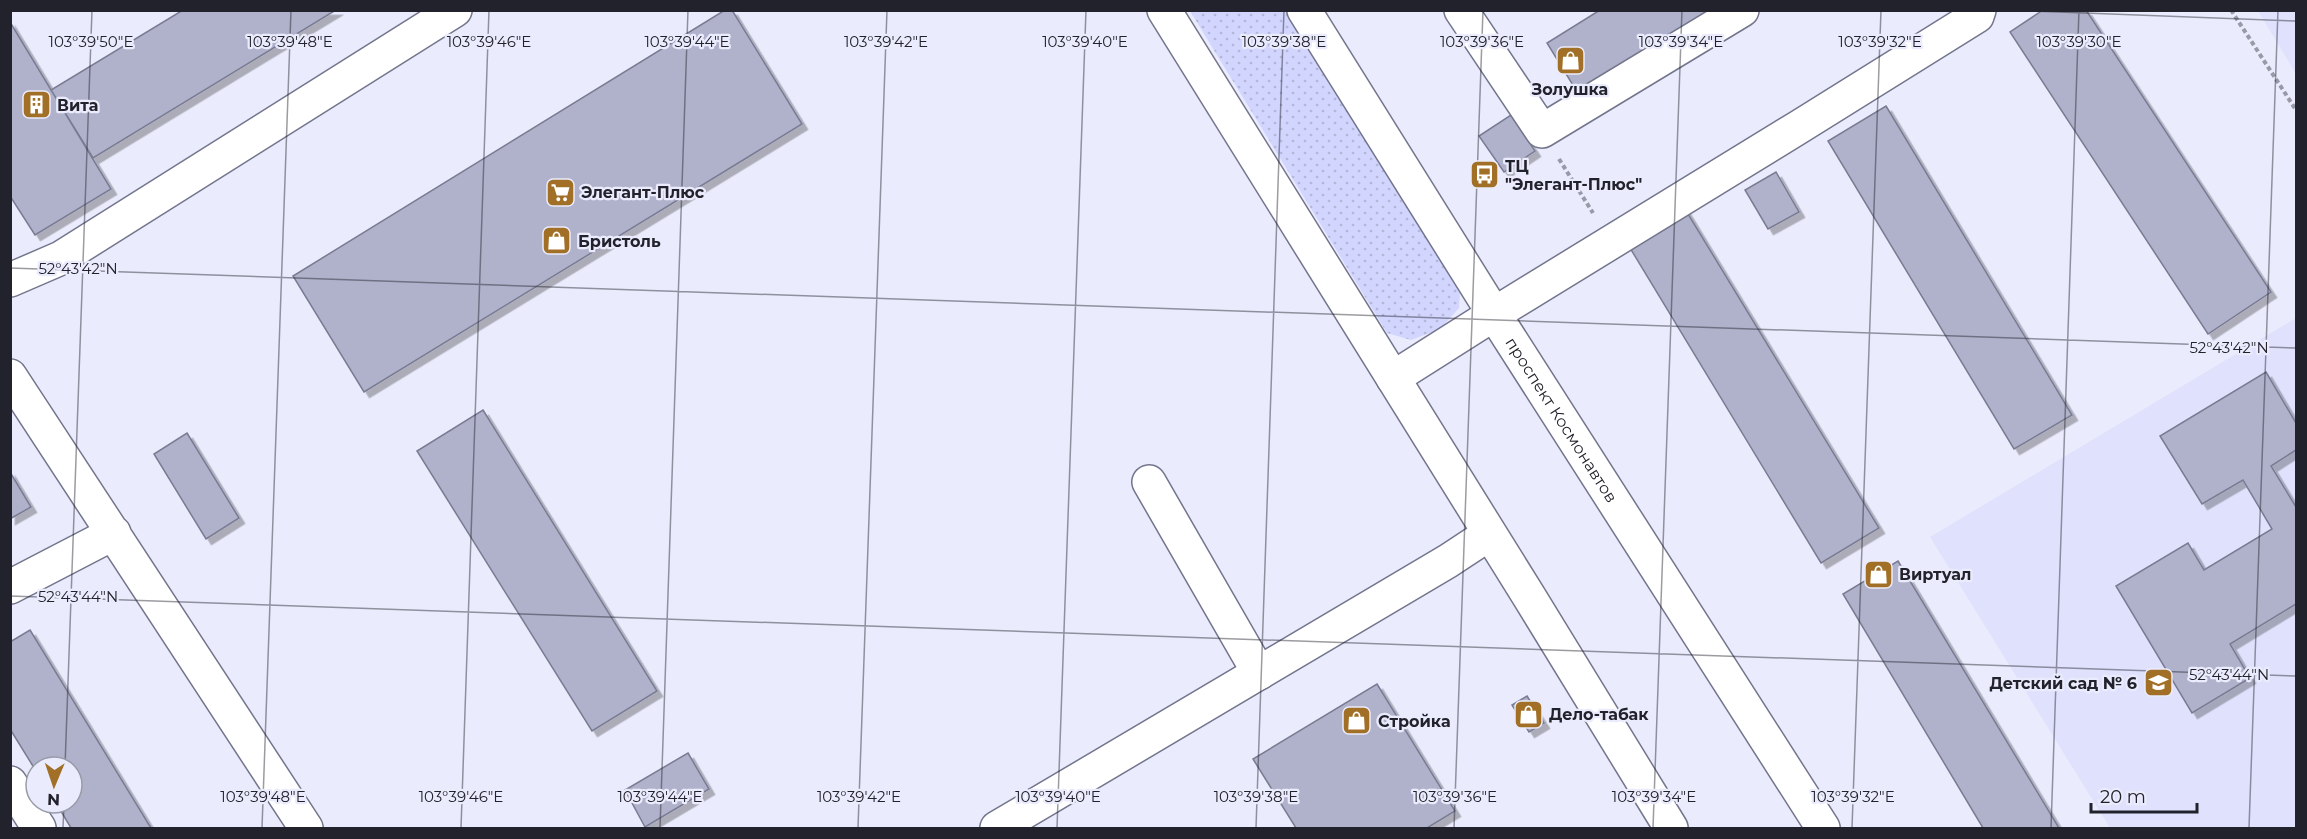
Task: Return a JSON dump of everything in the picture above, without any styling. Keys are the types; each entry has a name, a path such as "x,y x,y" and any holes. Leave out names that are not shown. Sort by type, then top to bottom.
{"main road":[{"path":"10,280 61,258 455,10"},
{"path":"1164,10 1671,828"},
{"name":"проспект Космонавтов","path":"1304,10 1494,314 1823,828"},
{"path":"1461,10 1542,131 1742,10"},
{"path":"1393,378 1977,16 1979,10"},
{"path":"10,376 306,828"},
{"path":"1149,482 1259,673"},
{"path":"10,587 114,533"},
{"path":"997,828 1448,561 1489,534"},
{"path":"10,783 39,828"}],"path":[{"path":"2231,10 2296,110"},
{"path":"1542,131 1611,242"}],"shaded area":[{"path":"1190,11 1292,11 1460,288 1459,308 1440,329 1411,340 1387,333"},
{"path":"2258,11 2296,11 2296,74"},
{"name":"Детский сад № 6","path":"2296,318 2296,828 2110,828 1930,537"}],"building":[{"path":"183,10 336,10 93,158 51,90"},
{"name":"Элегант-Плюс","path":"725,10 732,10 802,124 364,392 293,276"},
{"path":"1600,10 1718,10 1579,95 1547,43"},
{"path":"2043,10 2086,10 2271,292 2208,334 2010,32"},
{"name":"Вита","path":"10,22 111,189 35,235 10,196"},
{"path":"1886,106 2072,415 2014,449 1828,141"},
{"path":"1511,115 1535,151 1504,172 1479,136"},
{"path":"1776,172 1799,212 1768,229 1745,190"},
{"path":"1685,209 1879,528 1821,563 1627,243"},
{"path":"2266,372 2296,423 2296,450 2271,466 2296,507 2296,604 2230,644 2250,678 2192,713 2116,586 2188,543 2204,570 2272,529 2243,480 2202,504 2160,436"},
{"path":"483,410 657,691 592,731 417,451"},
{"path":"187,433 239,518 206,539 154,454"},
{"path":"10,472 31,507 10,519"},
{"path":"1898,561 2059,828 1983,828 1843,594"},
{"path":"30,630 151,828 71,828 63,815 84,815 84,755 26,755 10,729 10,642"},
{"name":"Стройка","path":"1377,684 1455,811 1427,828 1296,828 1253,759"},
{"name":"Дело-табак","path":"1527,696 1544,723 1529,732 1512,705"},
{"path":"688,753 709,789 645,827 625,790"}],"place":[{"name":"Золушка","path":"1570,61"},
{"name":"Вита","path":"36,105"},
{"name":"ТЦ \"Элегант-Плюс\"","path":"1484,175"},
{"name":"Элегант-Плюс","path":"560,192"},
{"name":"Бристоль","path":"557,241"},
{"name":"Виртуал","path":"1878,574"},
{"name":"Детский сад № 6","path":"2158,683"},
{"name":"Дело-табак","path":"1528,714"},
{"name":"Стройка","path":"1357,721"}]}
